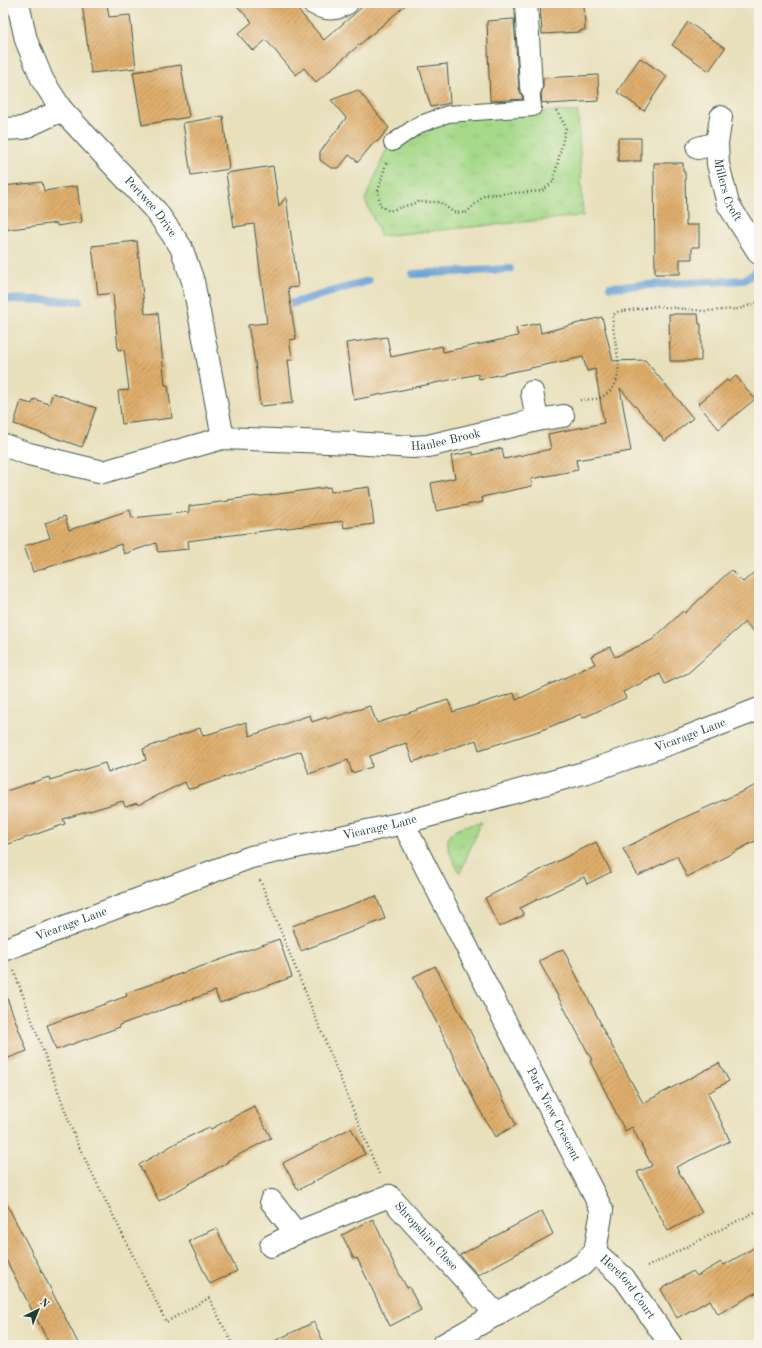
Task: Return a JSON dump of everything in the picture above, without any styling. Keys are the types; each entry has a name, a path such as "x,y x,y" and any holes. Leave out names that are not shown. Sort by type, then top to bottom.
{"street":[{"name":"Pertwee Drive","path":"18,3 26,40 44,81 62,110 156,211 181,247 193,281 223,438"},
{"path":"313,3 324,9 337,8 347,3"},
{"path":"526,3 531,87"},
{"path":"3,129 23,128 62,110"},
{"name":"Millers Croft","path":"721,117 708,146 718,164 728,204 759,253"},
{"path":"532,392 537,420"},
{"name":"Hanlee Brook","path":"223,438 412,447 428,446 537,420 563,416"},
{"path":"3,445 29,454 103,472 223,438"},
{"name":"Vicarage Lane","path":"5,949 251,857 403,823 587,772 677,741 759,709"},
{"name":"Park View Crescent","path":"403,823 602,1210 595,1252"},
{"name":"Shropshire Close","path":"271,1246 296,1233 389,1196 497,1315"},
{"path":"272,1201 296,1233"},
{"path":"443,1345 582,1265 595,1252"},
{"name":"Hereford Court","path":"595,1252 624,1278 671,1345"}],"lane":[{"path":"392,143 418,125 448,114 533,108 531,87"}],"path":[{"path":"392,143 378,191 380,205 390,212 418,202 440,202 454,212 466,213 485,195 542,191 553,182 566,127 556,110 533,108"},
{"path":"563,416 576,401 601,397 615,384 618,375 619,361 612,323 614,315 618,312 657,306 704,311 739,308 759,302"},
{"path":"251,857 389,1196"},
{"path":"5,949 77,1143 166,1322 208,1298 232,1345"},
{"path":"624,1278 759,1210"}],"green space":[{"path":"552,111 578,112 583,216 381,236 365,200 387,148 444,116"},
{"path":"481,823 460,873 449,849 449,837 452,832 459,828"}],"building":[{"path":"82,3 107,3 109,17 130,15 136,68 91,73"},
{"path":"234,3 292,3 324,40 367,3 408,3 316,82 304,68 296,75 266,40 253,51 238,34 252,22"},
{"path":"540,3 584,3 585,30 581,30 581,32 542,34"},
{"path":"514,19 519,88 523,99 490,101 487,21"},
{"path":"688,22 725,48 709,71 672,45"},
{"path":"640,58 667,76 644,111 617,92"},
{"path":"447,64 450,103 431,107 419,67"},
{"path":"181,65 189,117 142,125 133,72"},
{"path":"598,75 599,101 542,103 541,94 543,78"},
{"path":"358,90 389,128 377,142 375,141 358,162 349,155 339,168 331,168 320,160 320,152 346,118 331,100"},
{"path":"223,116 229,169 191,175 183,123"},
{"path":"618,138 641,138 641,161 618,161"},
{"path":"654,163 683,163 683,172 685,172 686,225 699,225 699,247 692,247 692,259 680,259 680,274 655,274"},
{"path":"273,166 279,206 286,197 298,287 288,288 296,339 289,340 293,360 288,360 293,403 260,406 255,362 248,325 267,323 254,224 234,227 226,173"},
{"path":"42,182 44,191 77,186 82,222 57,226 57,223 3,230 3,186"},
{"path":"137,241 145,314 158,313 165,385 168,385 172,418 122,424 118,391 129,390 124,349 118,350 113,293 98,295 92,246"},
{"path":"669,314 698,314 699,324 701,324 701,361 670,361"},
{"path":"602,317 613,361 645,360 693,418 665,441 620,388 631,451 576,460 578,470 531,479 532,486 482,497 483,502 436,511 431,483 455,478 451,456 473,452 473,455 502,448 504,459 551,449 548,434 604,423 595,369 587,371 583,357 479,379 478,374 354,400 346,343 387,337 391,357 442,346 443,352 518,336 516,328 539,323 541,333"},
{"path":"736,376 755,399 719,429 698,404 727,380 729,382"},
{"path":"53,393 96,408 82,447 14,424 21,401 32,404 34,399 49,404"},
{"path":"330,487 331,492 369,487 374,524 344,528 343,521 224,536 188,541 189,549 158,552 156,543 124,554 121,544 33,572 24,546 50,538 45,523 65,516 69,530 130,510 132,518 189,512 189,506"},
{"path":"759,568 759,637 745,622 688,673 665,684 660,674 623,692 626,698 583,718 581,714 542,730 479,750 476,740 413,762 406,743 370,756 372,767 352,773 348,760 309,774 301,751 194,788 188,789 185,782 138,805 137,803 125,807 123,801 63,819 65,824 3,846 3,792 49,777 50,780 105,763 108,772 146,760 143,749 200,728 203,736 246,722 250,736 310,715 312,722 370,706 377,723 448,700 453,712 514,693 516,700 595,664 591,656 610,647 615,657 652,640 683,611 685,613 731,570 743,582"},
{"path":"759,784 759,839 687,877 677,856 638,876 623,849 681,819"},
{"path":"596,842 611,872 587,884 584,877 520,908 524,915 499,927 485,898"},
{"path":"376,896 385,919 301,951 292,926"},
{"path":"279,939 292,977 220,1003 215,991 119,1025 120,1027 56,1050 47,1025 127,996 126,993"},
{"path":"563,949 600,1024 643,1103 719,1063 729,1081 708,1093 730,1141 676,1167 702,1213 668,1231 637,1172 652,1166 632,1127 625,1131 590,1061 592,1060 539,961"},
{"path":"435,966 469,1029 516,1125 495,1137 474,1100 413,977"},
{"path":"3,993 5,993 27,1051 3,1060"},
{"path":"254,1106 271,1138 227,1161 228,1162 159,1201 139,1165 176,1143 209,1127 211,1129"},
{"path":"351,1128 365,1154 298,1190 283,1163"},
{"path":"3,1197 79,1345 50,1345 3,1254"},
{"path":"542,1211 553,1234 478,1275 460,1255"},
{"path":"373,1219 395,1266 407,1288 409,1287 421,1310 390,1326 357,1258 354,1259 342,1235"},
{"path":"216,1228 237,1271 210,1284 189,1241"},
{"path":"759,1245 759,1291 718,1314 710,1300 677,1318 661,1289 693,1271 697,1276 721,1262 724,1265"},
{"path":"314,1322 325,1345 266,1345"}],"waterway":[{"path":"413,274 510,269"},
{"path":"610,287 744,280 759,270"},
{"path":"280,307 368,281"},
{"path":"3,299 79,301"}]}
